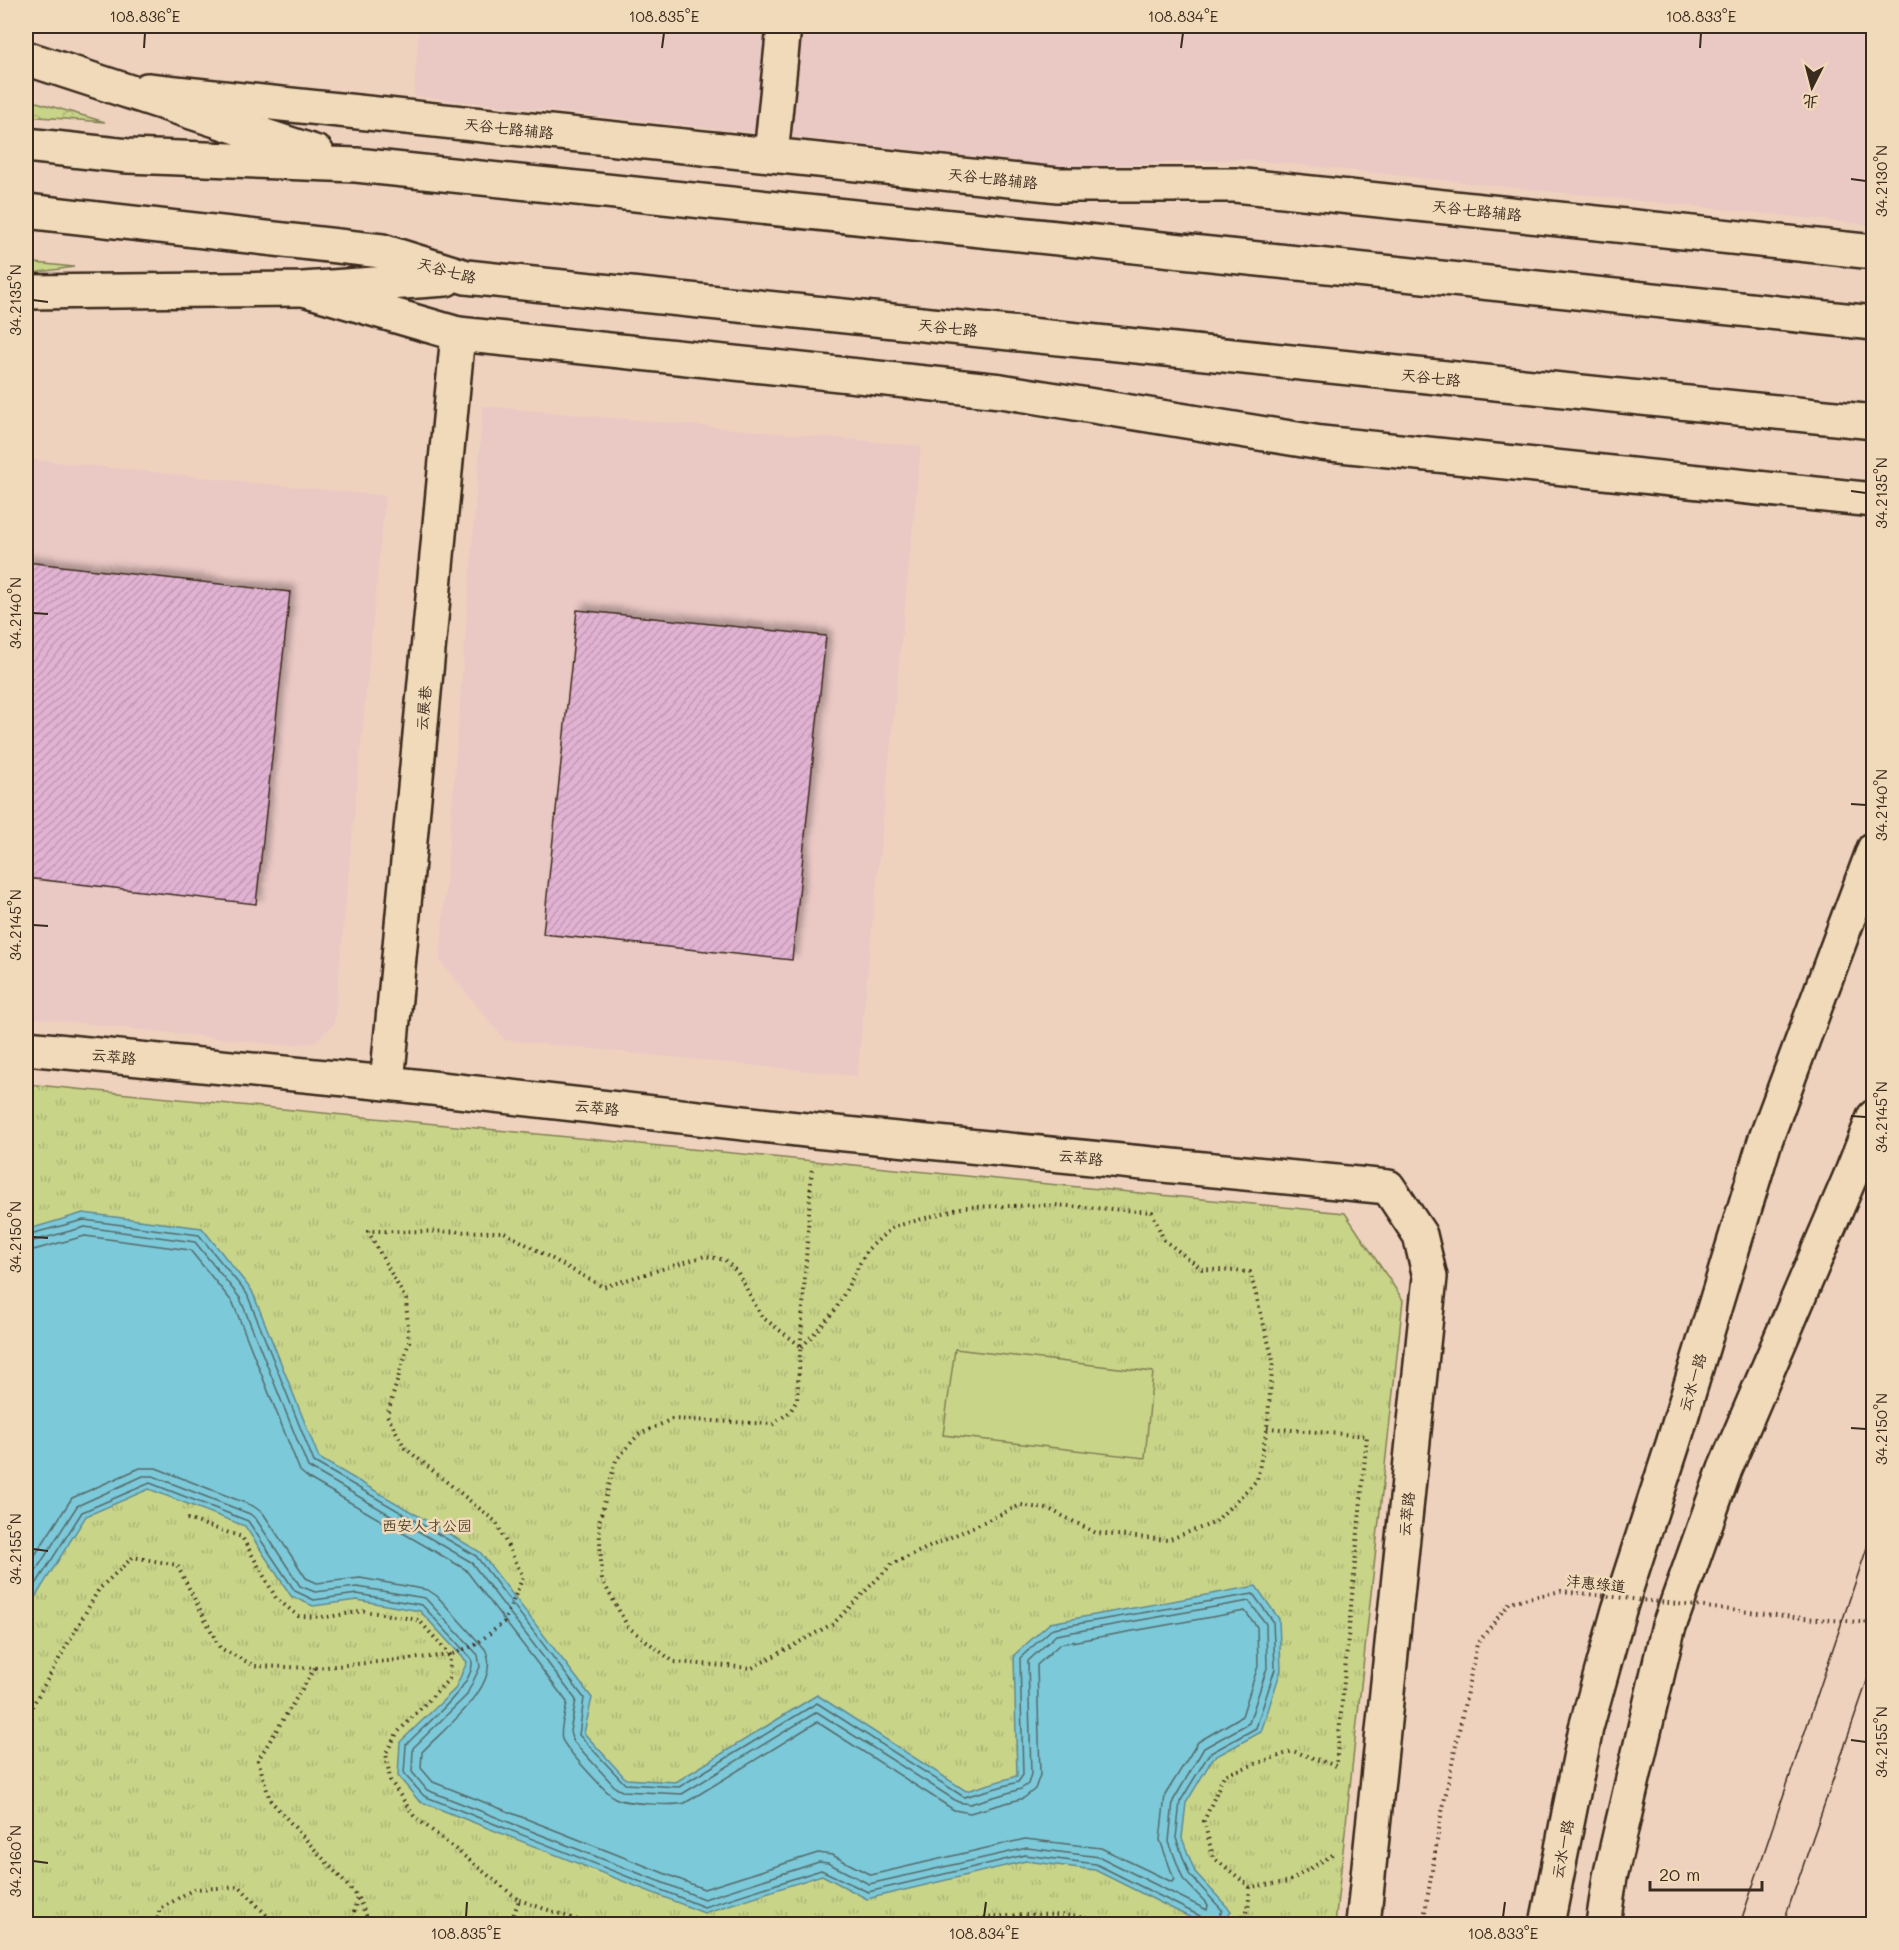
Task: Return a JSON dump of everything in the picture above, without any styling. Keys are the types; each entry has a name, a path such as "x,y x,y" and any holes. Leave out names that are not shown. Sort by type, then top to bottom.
{"street":[{"path":"771,155 784,26"},
{"path":"26,58 356,165"},
{"name":"天谷七路辅路","path":"113,87 1058,185 1235,185 1874,252"},
{"path":"26,145 128,156 356,165 1874,323"},
{"name":"天谷七路","path":"26,211 382,251 466,277 1874,422"},
{"path":"26,292 303,289 466,277"},
{"path":"303,289 458,334 1001,392 1321,443 1874,500"},
{"name":"云展巷","path":"387,1083 458,334"},
{"name":"云水一路","path":"1547,1924 1586,1728 1619,1610 1673,1443 1765,1141 1874,849"},
{"name":"云萃路","path":"26,1048 387,1083 814,1131 1388,1187 1420,1235 1430,1277 1363,1924"},
{"path":"1603,1924 1610,1877 1668,1629 1725,1469 1874,1117"}],"path":[{"path":"802,1347 836,1309 867,1250 893,1227 965,1207 1054,1205 1152,1212 1164,1240 1202,1269 1250,1272 1273,1360 1267,1428 1257,1480 1214,1523 1167,1540 1096,1533 1051,1510 1021,1505 892,1564 834,1623 752,1668 674,1662 628,1627 602,1580 599,1522 615,1460 638,1435 672,1419 773,1425 790,1412 797,1400 814,1131"},
{"path":"26,1717 99,1589 133,1557 177,1565 220,1648 255,1666 315,1668 450,1655 475,1645 504,1622 523,1577 496,1522 405,1448 387,1415 409,1342 406,1300 368,1231 504,1232 603,1287 705,1256 725,1260 738,1273 762,1317 802,1347"},
{"path":"1267,1428 1367,1436 1336,1766 1293,1751 1224,1775 1204,1821 1213,1857 1250,1887 1288,1882 1373,1830"},
{"path":"187,1519 242,1537 276,1598 298,1616 327,1617 364,1611 419,1620 450,1655 449,1679 397,1733 386,1753 390,1780 414,1816 519,1900 590,1924"},
{"name":"沣惠绿道","path":"1423,1924 1441,1817 1477,1644 1510,1602 1561,1591 1792,1617 1874,1623"},
{"path":"315,1668 258,1760 270,1800 357,1896 366,1915 366,1924"},
{"path":"156,1924 160,1909 194,1889 240,1887 272,1921 272,1924"},
{"path":"1233,1924 1248,1910 1250,1887"},
{"path":"352,1924 357,1896"},
{"path":"510,1924 519,1900"},
{"path":"1862,1924 1874,1903"},
{"path":"936,1924 1027,1914 1097,1920 1112,1924"}],"shaded area":[{"path":"419,26 1873,26 1873,225 1243,159 1073,167 414,96"},
{"path":"483,406 921,446 857,1076 505,1040 440,961"},
{"path":"26,459 385,496 334,1024 313,1043 282,1045 26,1017"}],"green space":[{"path":"26,99 105,122 26,116"},
{"path":"26,262 74,267 26,274"},
{"name":"西安人才公园","path":"26,1084 1345,1213 1403,1300 1335,1924 26,1924"},
{"path":"955,1349 1153,1372 1145,1458 943,1435"}],"water":[{"path":"83,1213 202,1228 252,1291 319,1458 480,1552 592,1698 584,1733 626,1779 676,1782 817,1695 966,1791 1017,1776 1014,1655 1050,1623 1256,1586 1279,1619 1281,1670 1261,1732 1213,1758 1186,1803 1182,1838 1195,1872 1231,1911 1221,1924 1203,1924 1095,1870 1026,1861 867,1899 822,1875 704,1913 419,1801 398,1776 400,1742 455,1689 467,1662 420,1611 357,1600 313,1606 291,1596 245,1526 149,1489 86,1516 26,1612 26,1230"}],"building":[{"path":"26,562 290,592 256,904 26,878"},
{"path":"577,610 826,636 792,960 543,934"}],"tram line":[{"path":"1740,1924 1874,1527"},
{"path":"1783,1924 1874,1661"}]}
